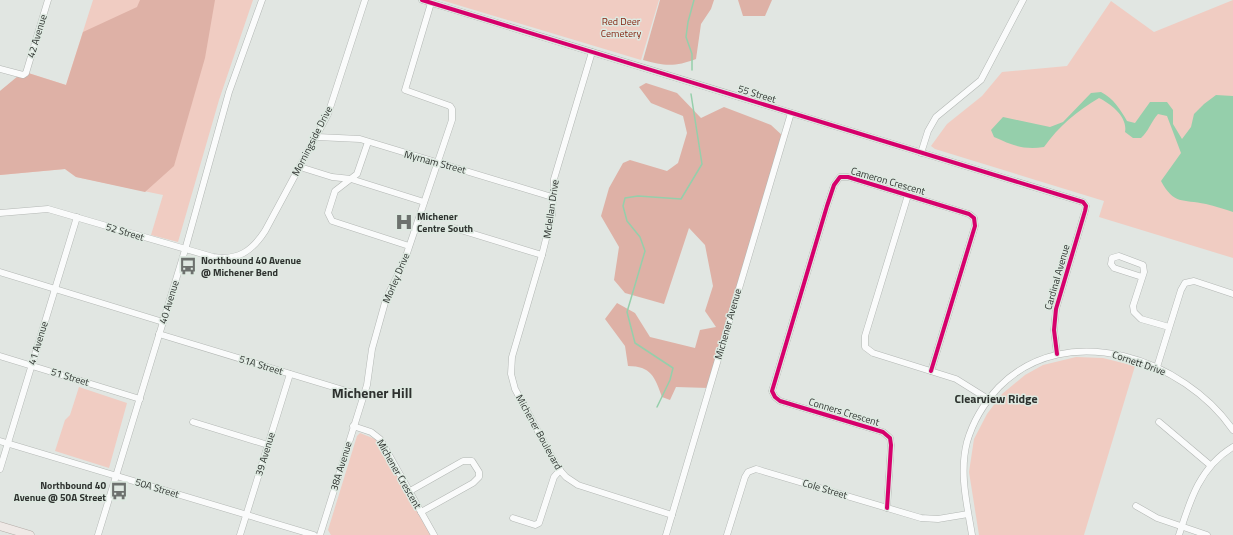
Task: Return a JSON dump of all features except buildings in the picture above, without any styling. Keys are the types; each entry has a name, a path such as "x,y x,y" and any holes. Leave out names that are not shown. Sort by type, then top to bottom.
{"main road":[{"path":"0,526 30,535"}],"street":[{"name":"42 Avenue","path":"0,69 18,75 23,75 26,73 48,0"},
{"name":"40 Avenue","path":"98,535 185,250 229,92 262,0"},
{"name":"Morningside Drive","path":"249,251 265,231 328,114 365,0"},
{"name":"55 Street","path":"422,0 1080,201 1086,206"},
{"path":"921,153 928,131 936,117 981,80 1023,0"},
{"name":"Morley Drive","path":"363,396 367,385 372,349 386,299 409,246 452,120 451,107 405,90 431,3"},
{"name":"Mclellan Drive","path":"529,300 551,220 552,197 556,175 592,52"},
{"name":"Michener Avenue","path":"666,535 791,113"},
{"name":"Myrnam Street","path":"317,136 358,139 552,197"},
{"path":"368,142 358,173 339,187 334,194 328,213 332,221 409,246"},
{"path":"300,167 332,177 351,179 424,202"},
{"name":"Cameron Crescent","path":"773,394 772,387 835,182 840,177 848,177 966,212 975,221 975,226 931,371 873,353 866,349 863,344 908,195"},
{"name":"Cardinal Avenue","path":"1057,354 1054,330 1056,309 1086,206"},
{"name":"52 Street","path":"0,213 46,208 185,250 222,258 238,257 249,251"},
{"name":"41 Avenue","path":"0,469 77,217"},
{"path":"454,228 542,256"},
{"path":"1142,277 1114,268 1111,264 1112,258 1116,256 1141,263 1145,270 1134,306 1135,314 1141,318 1169,327"},
{"path":"0,272 163,322"},
{"path":"1157,368 1181,290 1187,282 1194,281 1233,294"},
{"name":"Michener Boulevard","path":"529,300 512,354 512,380 517,393 560,470 566,477 578,485 672,515"},
{"name":"51A Street","path":"159,334 363,396"},
{"name":"Cornett Drive","path":"972,535 963,474 965,451 977,418 988,399 1003,383 1024,367 1057,354 1081,351 1103,352 1122,356 1157,368 1184,383 1215,407 1233,430"},
{"name":"51 Street","path":"0,356 140,398"},
{"path":"931,371 962,382 988,399"},
{"name":"39 Avenue","path":"240,535 290,374"},
{"name":"Conners Crescent","path":"773,394 780,401 883,432 888,435 891,445 887,508"},
{"name":"38A Avenue","path":"320,535 363,396"},
{"path":"193,422 268,445"},
{"path":"1159,422 1210,465"},
{"name":"Michener Crescent","path":"354,426 370,432 380,439 434,535"},
{"name":"50A Street","path":"0,441 314,535"},
{"path":"1180,535 1193,493 1210,465 1233,447"},
{"path":"410,490 463,461 469,460 474,463 479,474 476,481 421,512"},
{"name":"Cole Street","path":"728,535 745,477 752,469 761,470 912,516 929,518 968,514"},
{"path":"514,518 535,525 539,523 554,477 560,470"},
{"path":"1136,506 1157,518 1207,535"}],"green space":[{"path":"93,0 253,0 219,100 178,242 151,235 163,195 76,177 65,169 0,175 0,91 25,72 66,85"},
{"name":"Red Deer Cemetery","path":"441,0 659,0 641,60"},
{"path":"1233,0 1233,258 1099,217 1104,201 935,149 931,146 947,124 982,96 1002,72 1067,66 1111,1 1154,32"},
{"path":"1076,357 1103,358 1135,366 1084,535 979,535 969,472 974,439 987,414 1002,394 1025,375 1043,365"},
{"path":"79,387 127,403 109,468 55,451 65,420 70,415"},
{"path":"360,433 375,439 433,535 331,535 328,530 357,436"}],"shaded area":[{"path":"140,0 215,0 205,58 174,166 145,192 76,177 65,169 0,175 0,91 25,72 66,85 83,32 137,7"},
{"path":"660,0 714,0 711,9 701,24 696,59 670,65 657,64 643,60"},
{"path":"738,0 772,0 765,16 743,16"},
{"path":"646,83 677,93 701,118 724,107 771,125 784,137 709,388 676,387 670,400 662,397 651,374 642,368 628,366 625,346 605,319 617,303 635,313 650,337 695,348 700,330 716,327 705,311 713,286 705,245 689,228 664,304 625,293 614,280 619,247 601,216 609,188 623,163 630,160 667,171 678,163 687,133 683,116 651,103 639,87"},
{"path":"1101,92 1113,101 1127,121 1135,123 1150,102 1167,102 1173,110 1173,124 1182,139 1191,127 1194,114 1204,104 1216,95 1233,96 1233,212 1206,204 1179,200 1170,194 1166,189 1161,181 1181,153 1167,116 1158,114 1141,138 1133,138 1125,132 1124,121 1118,112 1099,98 1083,108 1069,120 1056,132 1044,147 1030,148 1012,144 994,137 991,130 1003,117 1050,127 1063,122 1091,93"}],"waterway":[{"path":"692,70 692,54 686,37 688,22 694,0"},
{"path":"657,407 670,380 673,368 635,343 627,312 645,251 640,237 627,221 623,206 625,198 638,196 681,199 702,164 691,94"}],"cycle path":[{"path":"422,0 1083,202 1086,206 1085,211 1056,309 1054,330 1057,354"},
{"path":"887,508 891,445 890,438 883,432 780,401 775,397 772,391 827,206 834,185 840,177 848,177 969,214 974,218 975,226 931,371"}],"place":[{"name":"Michener Centre South","path":"404,222"},
{"name":"Northbound 40 Avenue @ Michener Bend","path":"188,266"},
{"name":"Northbound 40 Avenue @ 50A Street","path":"119,491"}],"district":[{"name":"Michener Hill","path":"372,392"},
{"name":"Clearview Ridge","path":"996,398"}]}
